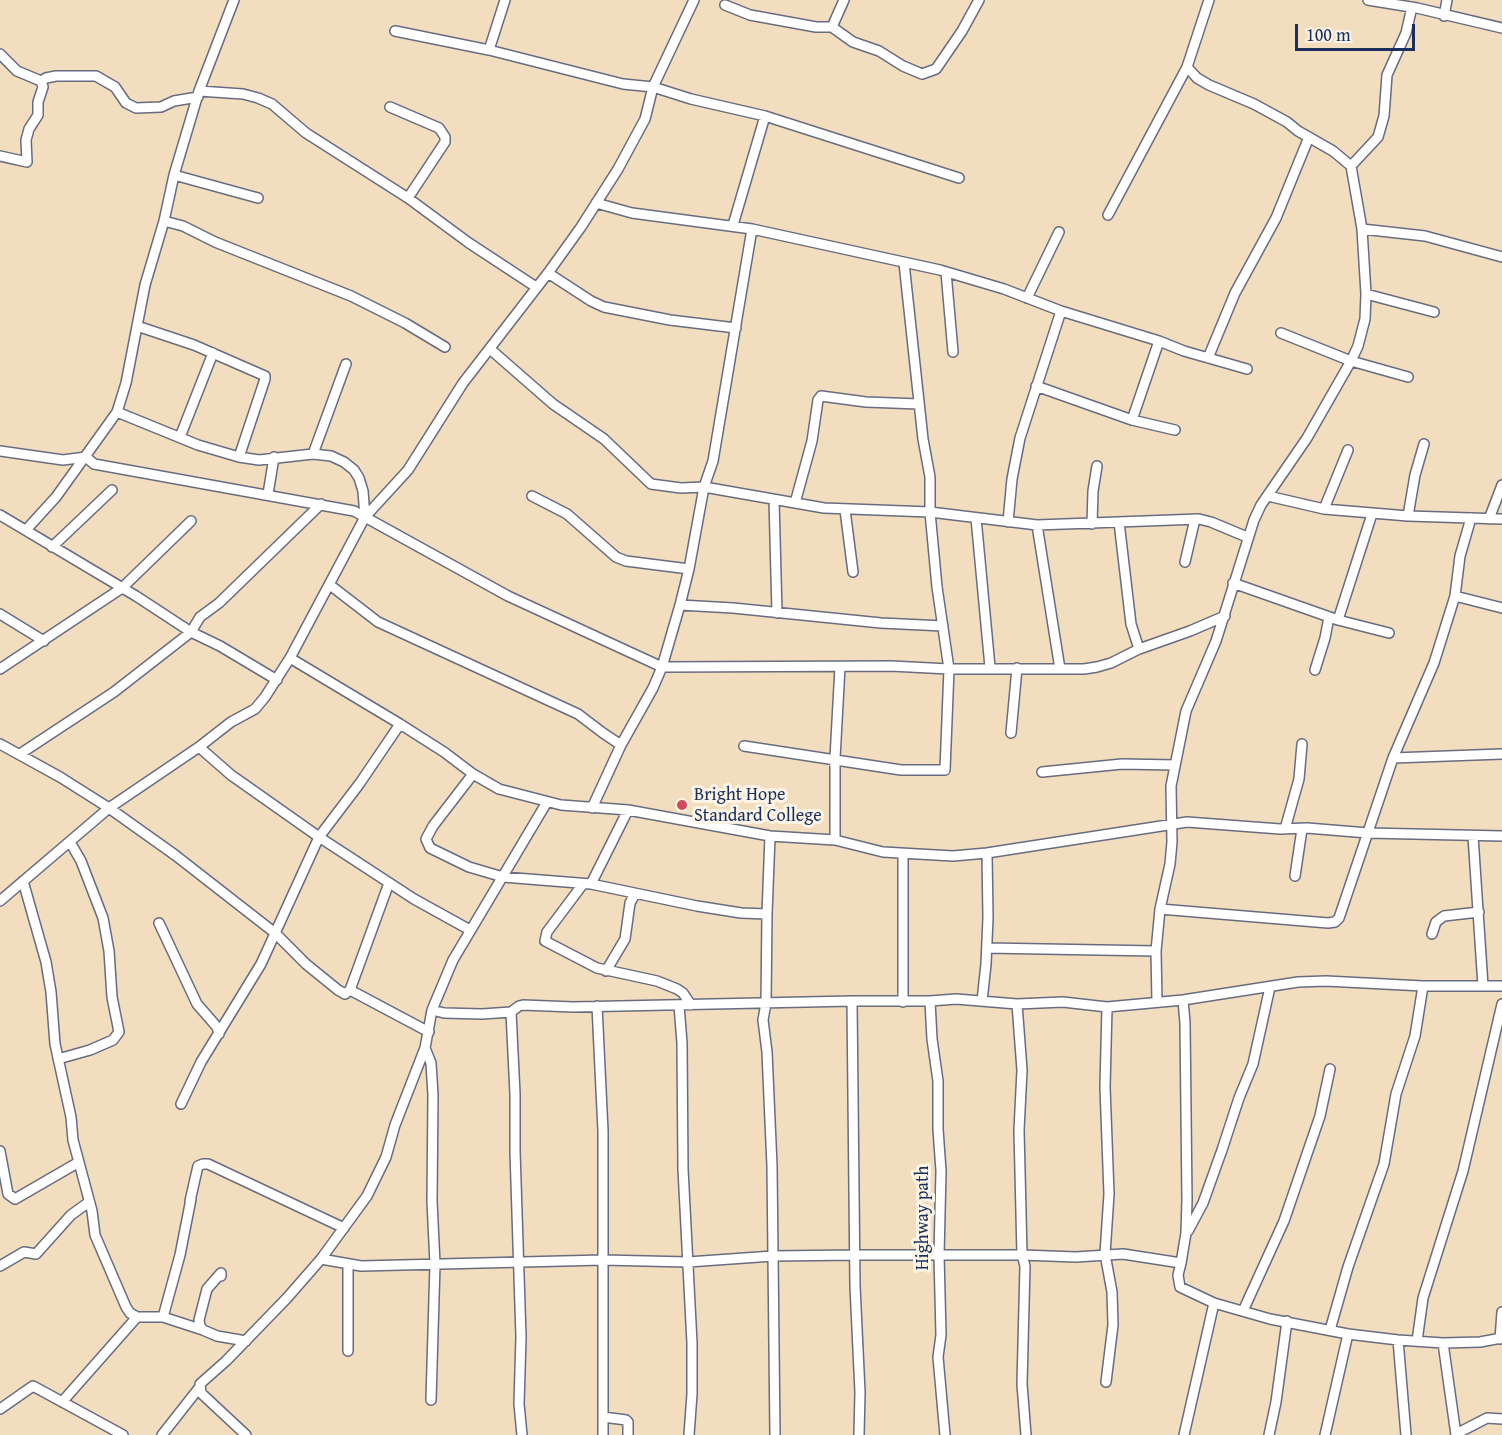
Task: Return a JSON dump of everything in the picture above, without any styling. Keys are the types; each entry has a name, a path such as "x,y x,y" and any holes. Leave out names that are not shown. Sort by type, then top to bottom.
{"street":[{"path":"26,530 56,496 117,412 126,383 145,285 164,221 174,175 199,94 234,0"},
{"path":"489,50 505,0"},
{"path":"0,901 109,808 199,747 231,722 255,709 291,658 365,517 408,470 463,383 548,273 618,170 645,119 653,87 694,0"},
{"path":"832,27 844,0"},
{"path":"726,5 750,15 816,27 832,27 853,42 879,51 903,66 922,74 936,69 962,31 979,0"},
{"path":"1108,215 1187,67 1209,0"},
{"path":"1368,0 1415,5 1444,16 1502,28"},
{"path":"1444,16 1447,0"},
{"path":"1351,166 1378,138 1384,116 1387,75 1406,33 1415,5"},
{"path":"395,31 489,50 623,84 653,87 691,99 765,116 959,178"},
{"path":"0,54 17,71 41,81 43,87 38,102 38,115 29,129 26,140 27,162 0,156"},
{"path":"1157,1002 1156,951 1160,909 1170,864 1172,842 1171,786 1186,711 1225,616 1233,583 1254,520 1307,438 1358,346 1365,319 1366,294 1362,229 1351,166 1333,151 1254,104 1197,78 1187,67"},
{"path":"41,81 56,76 96,76 115,87 126,103 135,108 161,107 199,94 243,94 258,98 272,104 306,134 408,198 506,269 536,287"},
{"path":"390,107 440,128 445,137 445,142 408,198"},
{"path":"734,225 765,116"},
{"path":"1208,358 1235,293 1276,218 1309,137"},
{"path":"174,175 258,198"},
{"path":"596,203 632,213 734,225 946,272 1184,351 1247,369"},
{"path":"164,221 183,226 215,242 351,296 405,322 445,347"},
{"path":"592,808 621,745 653,688 662,667 680,605 704,487 713,461 752,229"},
{"path":"1362,229 1425,236 1502,257"},
{"path":"1028,298 1059,232"},
{"path":"744,746 835,758 901,770 945,770 949,669 937,587 930,512 930,477 919,405 904,263"},
{"path":"946,272 953,351"},
{"path":"548,273 604,307 670,320 736,328"},
{"path":"1366,294 1434,312"},
{"path":"1008,522 1018,448 1061,311"},
{"path":"137,326 194,345 265,376 239,457"},
{"path":"1281,333 1351,361 1407,377"},
{"path":"1132,420 1158,341"},
{"path":"490,349 553,404 604,439 651,484 671,487 704,487 845,510 930,512 1037,525 1195,519 1211,522 1247,537"},
{"path":"180,437 213,353"},
{"path":"313,454 346,364"},
{"path":"1036,386 1132,420 1176,430"},
{"path":"795,503 812,441 820,396 866,402 919,405"},
{"path":"117,412 239,457 259,460 313,454 331,456 354,470 363,491 365,517"},
{"path":"1408,516 1415,475 1424,444"},
{"path":"1324,509 1348,450"},
{"path":"0,451 63,460 86,457 94,464 354,511 508,596 662,667 891,666 949,669 1097,667 1139,649 1190,632 1225,616"},
{"path":"268,494 274,457"},
{"path":"1092,524 1093,491 1097,466"},
{"path":"1490,519 1502,485"},
{"path":"52,548 112,490"},
{"path":"532,496 567,514 616,557 626,561 689,569"},
{"path":"1268,496 1324,509 1408,516 1502,519"},
{"path":"774,500 777,613"},
{"path":"20,754 114,692 191,632 200,617 219,603 321,504"},
{"path":"845,510 853,572"},
{"path":"1315,670 1372,513"},
{"path":"0,515 191,632 220,646 277,680"},
{"path":"976,518 990,667"},
{"path":"1160,909 1335,922 1343,912 1393,758 1434,663 1455,596 1460,556 1471,518"},
{"path":"1185,562 1195,519"},
{"path":"0,669 122,588 191,521"},
{"path":"1119,522 1131,624 1139,649"},
{"path":"1037,525 1060,669"},
{"path":"1233,583 1333,618 1389,633"},
{"path":"330,585 378,622 578,714 621,745"},
{"path":"1455,596 1502,608"},
{"path":"680,605 881,623 944,626"},
{"path":"0,614 44,641"},
{"path":"291,658 400,724 499,789 547,802 628,810 770,836 835,840 883,852 953,856 987,853 1187,822 1368,833 1502,836"},
{"path":"835,840 835,758 840,666"},
{"path":"1011,733 1017,668"},
{"path":"181,1104 219,1030 261,964 319,837 360,783 400,724"},
{"path":"0,744 60,777 109,808 175,855 274,933 306,964 345,994 350,990 390,883"},
{"path":"1285,829 1299,779 1302,744"},
{"path":"199,747 231,776 319,837 390,883 470,930"},
{"path":"1393,758 1502,754"},
{"path":"1042,772 1122,764 1175,765"},
{"path":"473,774 426,839 430,848 469,867 504,878 587,884 619,891 633,898 741,913 767,914"},
{"path":"162,1435 200,1384 246,1341 321,1259 367,1196 386,1157 395,1125 425,1048 432,1010 453,960 504,878 547,802"},
{"path":"628,810 587,884 547,932 545,941 606,971 619,972 670,986 683,993 692,1005"},
{"path":"1295,876 1302,829"},
{"path":"770,836 766,1003 763,1020 767,1052 772,1166 775,1435"},
{"path":"1473,836 1484,986"},
{"path":"58,1059 113,1041 120,1032 112,997 109,951 103,918 81,861 70,842"},
{"path":"982,1001 989,890 987,853"},
{"path":"903,854 903,1002"},
{"path":"23,881 46,962 58,1059 71,1117 73,1140 92,1211 95,1235 126,1307 137,1317 163,1317 217,1336 246,1341"},
{"path":"606,971 625,939 633,898"},
{"path":"1432,934 1436,922 1444,916 1479,912"},
{"path":"159,923 197,1004 219,1030"},
{"path":"987,948 1156,951"},
{"path":"432,1010 463,1014 511,1012 524,1005 692,1005 956,999 1017,1004 1063,1002 1107,1007 1183,1000 1298,982 1502,986"},
{"path":"1330,1330 1348,1267 1384,1164 1396,1094 1414,1035 1423,986"},
{"path":"1186,1233 1203,1203 1253,1064 1270,987"},
{"path":"350,990 429,1032"},
{"path":"852,1000 854,1255 860,1392 859,1435"},
{"path":"1183,1000 1186,1233 1178,1275 1180,1287 1214,1303 1243,1311 1348,1334 1398,1340 1443,1343 1501,1338 1502,1312"},
{"name":"Highway path","path":"930,1001 938,1081 941,1171 939,1255 941,1335 938,1357 945,1435"},
{"path":"1017,1004 1022,1070 1019,1130 1025,1307 1022,1384 1026,1435"},
{"path":"1417,1341 1423,1298 1463,1171 1502,1004"},
{"path":"679,1005 682,1043 683,1169 692,1342 689,1435"},
{"path":"597,1006 603,1131 603,1435"},
{"path":"1106,1383 1113,1324 1112,1292 1105,1254 1109,1194 1105,1087 1107,1007"},
{"path":"511,1012 522,1336 519,1404 522,1435"},
{"path":"425,1048 431,1063 432,1084 432,1201 435,1264 431,1400"},
{"path":"1243,1311 1284,1221 1320,1116 1330,1070"},
{"path":"0,1151 8,1194 15,1199 80,1162"},
{"path":"163,1317 180,1255 198,1167 203,1164 208,1164 344,1228"},
{"path":"0,1266 24,1252 36,1254 71,1215 88,1202"},
{"path":"321,1259 361,1266 603,1260 687,1262 773,1256 1099,1257 1105,1254 1123,1254 1181,1263"},
{"path":"348,1264 348,1351"},
{"path":"203,1330 199,1322 207,1289 221,1273 221,1276"},
{"path":"1184,1435 1214,1303"},
{"path":"62,1401 137,1317"},
{"path":"1269,1435 1287,1321"},
{"path":"1325,1435 1348,1334"},
{"path":"1398,1340 1406,1435"},
{"path":"1443,1343 1456,1434 1486,1418 1502,1419"},
{"path":"0,1409 33,1386 123,1435"},
{"path":"199,1388 201,1393 246,1435"},
{"path":"603,1417 626,1420 628,1435"}],"place":[{"name":"Bright Hope Standard College","path":"682,805"}]}
